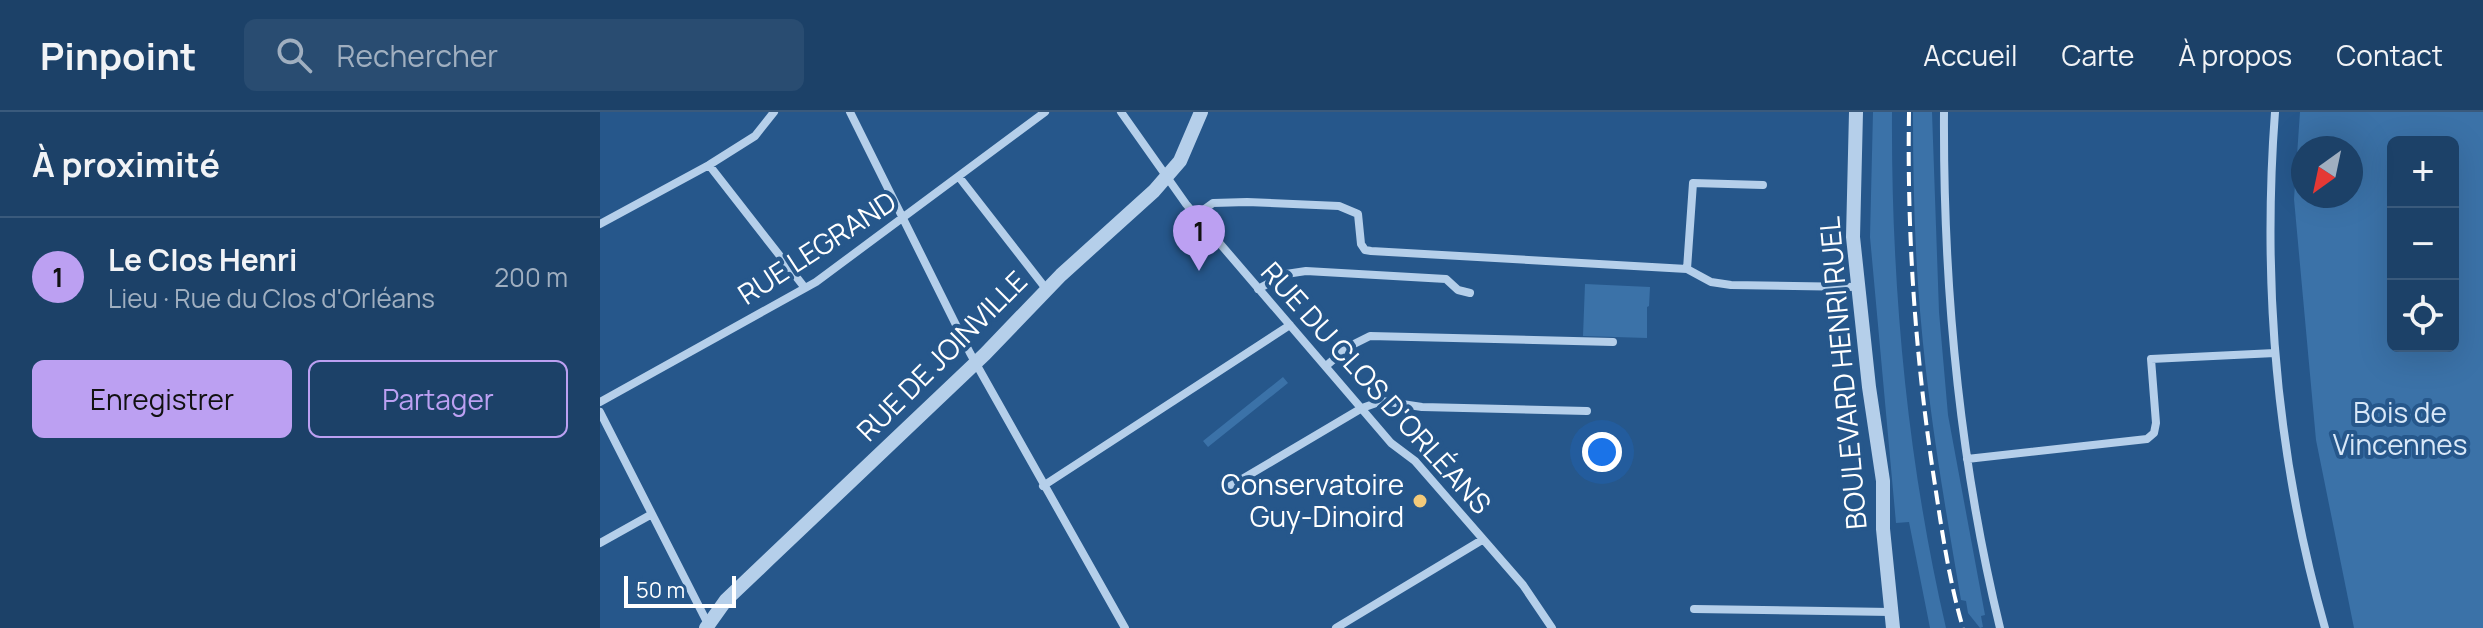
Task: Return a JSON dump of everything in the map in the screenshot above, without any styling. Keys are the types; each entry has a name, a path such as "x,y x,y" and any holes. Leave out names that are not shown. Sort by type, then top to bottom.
{"street":[{"path":"600,224 709,165 755,136 774,112"},
{"path":"850,112 976,362 1125,628"},
{"name":"RUE LEGRAND","path":"600,402 805,288 904,219 1045,112"},
{"name":"RUE DU CLOS D'ORLÉANS","path":"1121,112 1195,216 1391,443 1415,461 1523,585 1552,628"},
{"name":"RUE DE JOINVILLE","path":"707,626 726,600 1167,177 1180,161 1201,112"},
{"name":"BOULEVARD HENRI RUEL","path":"1856,112 1853,237 1869,387 1883,481 1883,529 1893,628"},
{"path":"1944,112 1946,232 1952,325 1967,459 2000,628"},
{"path":"2275,112 2269,243 2275,353 2291,485 2325,628"},
{"path":"709,165 805,288"},
{"path":"959,177 1047,290"},
{"path":"1687,269 1693,183 1763,185"},
{"path":"1195,216 1213,203 1339,206 1358,214 1361,244 1365,250 1371,251 1687,269 1711,282 1731,285 1858,287"},
{"path":"1258,289 1286,274 1306,271 1446,279 1458,290 1470,293"},
{"path":"1043,486 1290,325"},
{"path":"1326,366 1348,347 1370,336 1613,342"},
{"path":"1967,459 2147,439 2154,433 2156,423 2151,359 2275,353"},
{"path":"1227,488 1362,408 1382,401 1422,407 1587,411"},
{"path":"600,412 707,626"},
{"path":"600,543 652,514"},
{"path":"1336,628 1482,540"},
{"path":"1694,609 1891,612"}],"green space":[{"path":"1873,112 1892,112 1898,307 1904,372 1921,501 1946,628 1930,628 1909,522 1896,523 1870,237"},
{"path":"1913,112 1932,112 1939,312 1948,415 1985,615 1981,616 1983,627 1980,628 1968,613 1966,601 1961,600 1930,403 1917,262"},
{"name":"Bois de Vincennes","path":"2300,112 2483,112 2483,628 2354,628 2316,440 2295,208 2363,208 2363,136 2298,136"},
{"path":"1585,284 1650,287 1647,338 1583,336"},
{"path":"1283,377 1288,383 1208,447 1203,441"}],"railway":[{"path":"1909,112 1911,247 1921,382 1942,531 1963,628"}],"place":[{"name":"Le Clos Henri","path":"1199,271"},
{"name":"Conservatoire Guy-Dinoird","path":"1420,501"}]}
